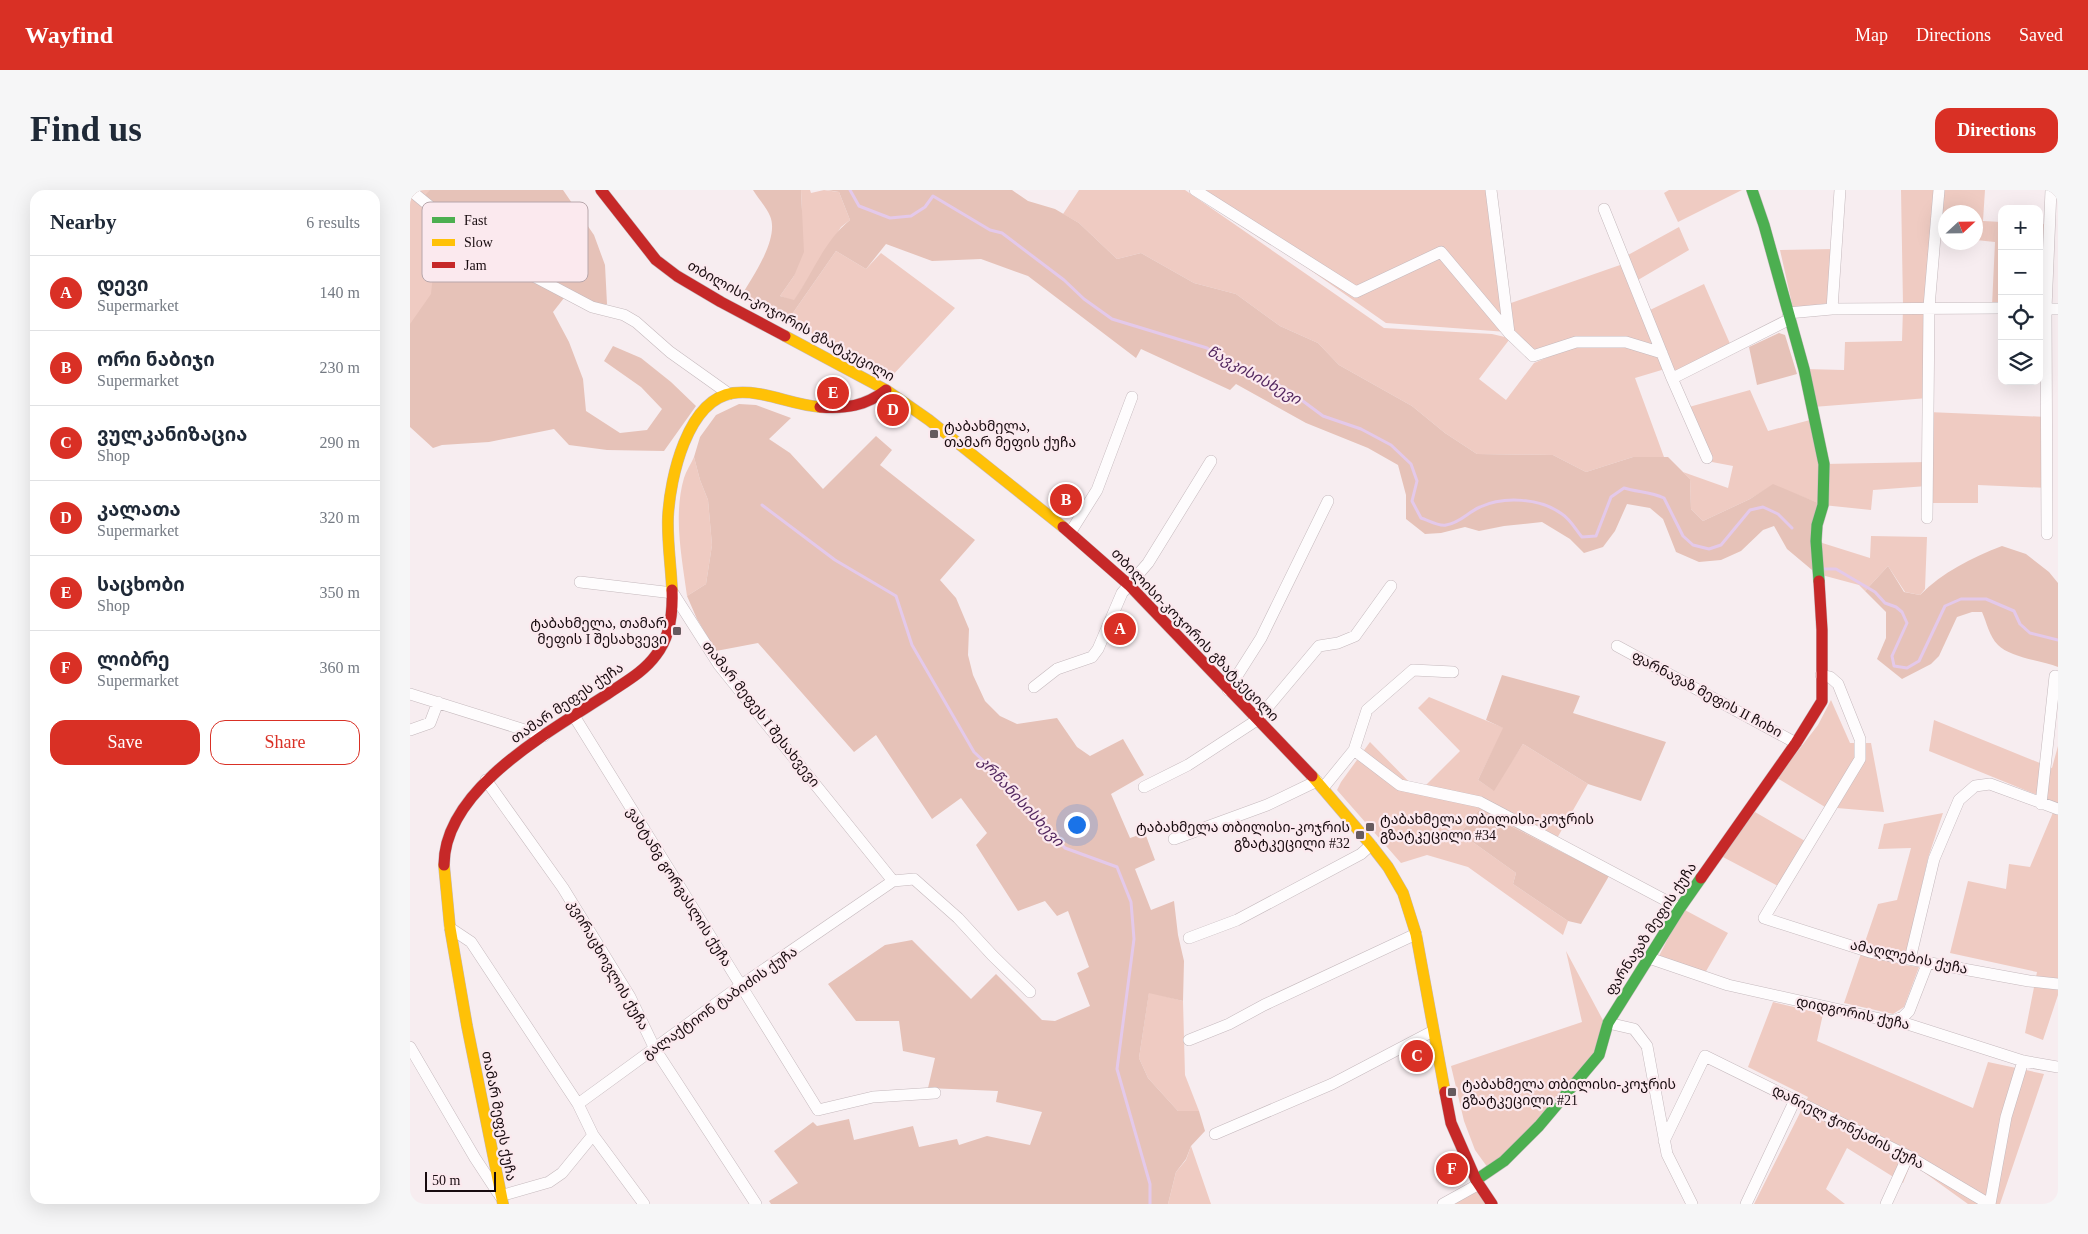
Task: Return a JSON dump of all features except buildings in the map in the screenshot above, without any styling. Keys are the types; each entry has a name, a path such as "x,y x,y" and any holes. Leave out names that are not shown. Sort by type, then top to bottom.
{"street":[{"path":"410,190 425,202"},
{"name":"თბილისი-კოჯორის გზატკეცილი","path":"601,190 640,242 656,260 677,276 721,302 886,390 929,420 1070,533 1129,585 1320,784 1388,867 1403,893 1416,934 1451,1123 1477,1182 1492,1204"},
{"path":"1195,190 1356,292 1441,252 1509,333 1530,354 1536,357 1576,342 1626,342 1662,353"},
{"path":"1491,190 1509,333"},
{"name":"ფარნავაზ მეფის ქუჩა","path":"1477,1182 1504,1161 1539,1126 1599,1055 1608,1023 1680,908 1796,743 1822,701 1822,630 1816,541 1817,525 1824,496 1824,464 1813,407 1764,225 1752,190"},
{"path":"1832,309 1840,190"},
{"path":"1927,518 1929,307 1939,190"},
{"path":"2047,534 2043,308 2051,190"},
{"path":"1604,209 1706,458"},
{"path":"543,282 592,307 624,315 636,322 670,352 729,394 756,395 809,406 835,407 858,405 871,400 886,390"},
{"path":"1671,376 1683,373 1789,316 1832,309 1998,308"},
{"path":"2043,308 2058,309"},
{"name":"თამარ მეფეს ქუჩა","path":"503,1201 466,1026 450,928 444,871 444,850 449,832 458,815 486,780 544,736 643,670 654,660 664,646 669,632 673,593 668,528 671,486 676,462 690,430 704,410 716,399 729,394"},
{"path":"1070,533 1097,490 1132,397"},
{"path":"1034,687 1057,669 1092,657 1098,649 1122,593 1148,563 1211,460"},
{"path":"1228,690 1261,638 1328,501"},
{"path":"580,582 673,593"},
{"path":"1144,787 1188,765 1257,720 1319,646 1355,636 1390,586"},
{"name":"თამარ მეფეს I შესახვევი","path":"673,593 719,665 893,881"},
{"name":"ფარნავაზ მეფის II ჩიხი","path":"1617,646 1796,743"},
{"path":"1174,838 1320,784 1354,750 1367,710 1413,670 1454,672"},
{"name":"ამაღლების ქუჩა","path":"1821,675 1830,676 1838,684 1860,739 1860,759 1764,918 1870,952 2029,981 2058,984"},
{"path":"2042,804 2055,676"},
{"path":"410,694 544,736"},
{"path":"410,730 430,723 438,702"},
{"name":"ვახტანგ გორგასლის ქუჩა","path":"574,716 818,1110 874,1097 935,1093"},
{"path":"1354,750 1400,785 1480,802 1680,908"},
{"name":"კვირაცხოვლის ქუჩა","path":"486,780 563,888 630,997 656,1048 756,1204"},
{"path":"1910,959 1934,859 1958,800 1975,786 1990,784 2058,809"},
{"path":"1189,938 1237,920 1361,854 1371,845"},
{"path":"893,881 914,879 958,918 1030,992"},
{"name":"გალაქტიონ ტაბიძის ქუჩა","path":"578,1104 740,986 893,881"},
{"path":"450,928 471,942 578,1104 592,1135 644,1204"},
{"path":"1189,1040 1229,1024 1264,1004 1416,934"},
{"name":"დიდგორის ქუჩა","path":"1649,958 1728,985 1885,1020 1895,1020 2024,1060 2058,1067"},
{"path":"1895,1020 1903,1017 1909,1011 1928,962"},
{"path":"1608,1023 1634,1029 1647,1046 1667,1154 1692,1204"},
{"path":"1215,1134 1332,1084 1433,1032"},
{"path":"410,1047 475,1158 503,1201 549,1182 562,1172 592,1135"},
{"name":"დანიელ ჭონქაძის ქუჩა","path":"1664,1141 1705,1056 1908,1156 1990,1204"},
{"path":"1990,1204 2006,1117 2024,1060"},
{"path":"1746,1204 1795,1100"},
{"path":"1886,1204 1908,1156"},
{"path":"1443,1204 1477,1182"}],"shaded area":[{"path":"410,190 464,190 468,202 422,202 422,282 459,282 416,347 410,348"},
{"path":"430,190 563,190 571,202 426,202 423,197"},
{"path":"753,190 801,190 804,252 794,276 780,296 794,300 826,247 850,220 839,192 827,190 1012,190 1028,201 1055,209 1079,223 1117,259 1141,253 1194,283 1236,294 1280,326 1318,343 1339,365 1412,406 1445,433 1477,454 1553,455 1586,472 1633,457 1668,457 1690,479 1691,509 1703,521 1750,499 1773,484 1823,505 1818,575 1787,549 1774,526 1763,530 1741,551 1721,560 1699,562 1676,552 1663,519 1650,508 1627,504 1615,531 1603,547 1584,553 1570,539 1542,522 1479,531 1465,527 1441,533 1425,534 1406,519 1406,495 1398,465 1368,448 1306,423 1236,384 1230,390 1141,349 1136,358 1028,276 981,259 932,261 886,244 866,269 836,251 788,320 740,298 763,258 771,236 772,225 770,216"},
{"path":"801,190 810,190 811,193 824,190 839,192 850,220 841,227 794,301 780,296 794,276 802,208"},
{"path":"1079,190 1185,190 1384,328 1492,334 1505,337 1509,340 1479,379 1506,400 1534,363 1577,345 1625,344 1660,354 1665,369 1635,378 1664,457 1633,457 1586,472 1553,455 1477,454 1445,433 1412,406 1339,365 1318,343 1280,326 1236,294 1194,283 1141,253 1117,259 1079,223 1063,214"},
{"path":"1196,190 1489,190 1507,332 1386,323"},
{"path":"1669,190 1742,190 1678,222 1664,193"},
{"path":"1901,190 1937,190 1926,305 1903,305"},
{"path":"1942,190 1985,190 1983,221 1983,205 1940,205"},
{"path":"1983,221 1998,222 1998,306 1992,306 1995,242 1983,241"},
{"path":"2043,224 2047,224 2043,306"},
{"path":"588,226 594,235 605,265 607,304 593,312 564,298 553,312 569,342 583,379 586,411 620,433 647,430 662,409 641,387 604,361 613,346 641,358 671,382 696,406 664,451 607,450 569,445 554,429 489,442 442,445 433,448 410,427 410,324 431,294 432,282 588,282"},
{"path":"1679,227 1689,250 1638,280 1628,255"},
{"path":"1834,249 1830,303 1793,308 1780,250"},
{"path":"836,251 866,269 881,253 955,308 891,377 788,320"},
{"path":"1623,264 1657,348 1628,339 1534,353 1512,332 1511,303"},
{"path":"1704,284 1731,346 1672,372 1650,310"},
{"path":"1929,307 1928,398 1813,407 1804,369 1844,370 1845,342 1902,341 1903,308"},
{"path":"1779,333 1785,335 1797,374 1757,385 1749,347"},
{"path":"1750,390 1768,431 1810,420 1819,464 1818,503 1773,485 1750,499 1703,521 1691,509 1690,479 1683,472 1728,488 1733,466 1712,462 1689,407"},
{"path":"739,404 756,405 791,418 769,439 790,453 823,489 876,436 892,450 880,465 975,540 940,580 956,598 969,629 968,655 973,675 985,701 1000,716 1017,724 1057,718 1077,747 1090,756 1123,739 1144,775 1111,794 1130,838 1145,833 1155,860 1135,869 1151,910 1174,901 1178,935 1184,961 1183,1001 1149,993 1139,1058 1148,1078 1178,1111 1199,1111 1205,1131 1191,1146 1186,1159 1176,1172 1168,1204 771,1204 769,1201 798,1183 774,1151 813,1122 817,1126 849,1119 854,1140 913,1126 919,1147 957,1139 959,1145 987,1136 1030,1145 1042,1112 996,1102 998,1091 928,1088 935,1058 903,1051 899,1021 856,1021 828,984 885,945 912,940 971,999 996,974 1042,1020 1055,1021 1090,1006 1077,973 1089,967 1068,911 1057,916 1045,901 1018,911 976,845 987,833 961,798 932,819 876,735 854,752 758,643 716,651 697,619 687,596 706,584 712,545 708,500 694,457 700,437 716,415"},
{"path":"1928,412 2047,417 2048,488 1978,485 1978,503 1928,503 1927,486 1873,490 1871,510 1823,505 1824,464 1928,462"},
{"path":"694,457 708,500 712,545 706,584 687,596 681,552 679,507 684,478"},
{"path":"1871,536 1927,537 1925,589 1920,595 1905,592 1888,566 1865,591 1859,585 1818,574 1816,541 1870,558"},
{"path":"2002,546 2026,554 2049,572 2058,583 2058,667 2018,656 2003,649 1992,638 1982,612 1972,612 1957,617 1939,656 1931,664 1902,679 1877,659 1886,638 1886,612 1865,591 1888,566 1904,592 1920,595 1938,579 1958,566"},
{"path":"1502,675 1580,696 1573,713 1666,742 1641,801 1588,784 1523,744 1494,791 1478,780 1503,728 1486,720"},
{"path":"1429,697 1504,728 1478,780 1493,790 1523,744 1588,784 1552,847 1479,810 1460,833 1516,873 1513,884 1568,921 1563,935 1468,867 1427,855 1401,863 1337,790 1370,742 1419,792 1460,751 1418,708"},
{"path":"1831,700 1850,743 1871,743 1884,812 1825,807 1777,778 1818,725"},
{"path":"1934,720 2052,768 2058,746 2058,995 2043,1040 2025,1033 2037,972 1950,953 1968,881 2006,889 2009,864 2030,867 2057,803 1929,751"},
{"path":"1479,810 1609,876 1581,924 1568,921 1513,884 1516,873 1460,833"},
{"path":"1755,812 1805,841 1778,886 1721,856"},
{"path":"1943,813 1928,858 1904,965 1919,967 1904,1007 1893,1014 1844,1003 1878,904 1897,900 1911,848 1878,849 1884,824"},
{"path":"1683,909 1728,933 1705,973 1659,956"},
{"path":"1566,951 1605,1024 1596,1053 1504,1159 1488,1168 1475,1150 1464,1121 1451,1066 1582,1022"},
{"path":"1149,992 1183,1001 1185,1075 1199,1111 1178,1111 1148,1078 1139,1058"},
{"path":"1773,1002 1823,1014 1817,1041 1973,1108 1988,1062 2044,1074 2000,1204 1968,1204 1911,1163 1903,1183 1847,1148 1826,1189 1845,1204 1754,1204 1808,1097 1748,1067"},
{"path":"1191,1146 1211,1204 1168,1204 1176,1172 1186,1160"},
{"path":"1477,1189 1487,1204 1453,1204"}],"waterway":[{"name":"წავკისისხევი","path":"850,190 859,206 890,218 911,216 925,207 933,196 990,230 1002,233 1112,319 1207,348 1229,364 1251,371 1288,390 1323,416 1361,429 1391,445 1411,464 1417,481 1412,501 1421,518 1434,523 1440,525 1451,524 1490,503 1522,500 1543,505 1562,514 1582,537 1596,536 1611,497 1624,488 1664,498 1683,536 1693,545 1709,549 1721,545 1750,510 1763,507 1778,514 1792,528"},
{"name":"კრწანისისხევი","path":"762,505 835,560 896,596 912,645 974,752 1013,789 1065,848 1117,867 1131,902 1134,939 1117,1069 1150,1184 1150,1204"},
{"name":"წავკისისხევი","path":"1823,569 1836,569 1875,592 1885,603 1896,607 1902,612 1907,623 1892,656 1894,666 1907,668 1919,661 1945,606 1961,599 1986,599 2014,611 2020,624 2030,633 2058,640"}],"traffic: fast":[{"path":"1752,190 1764,225 1804,369 1824,464 1823,505 1817,525 1816,541 1819,581"},
{"path":"1476,1180 1504,1161 1539,1126 1599,1055 1608,1023 1701,878"}],"traffic: slow":[{"path":"785,336 886,390 929,420 1063,527"},
{"path":"672,590 668,526 669,501 677,462 684,443 693,425 704,410 717,399 733,393 744,392 820,407"},
{"path":"1312,776 1371,845 1388,867 1403,893 1416,934 1445,1092"},
{"path":"444,865 450,928 467,1026 503,1204"}],"traffic: jam":[{"path":"601,190 656,260 677,276 721,302 785,336"},
{"path":"820,407 847,407 863,403 886,390"},
{"path":"1063,527 1129,585 1312,776"},
{"path":"1701,878 1796,743 1822,701 1822,630 1819,581"},
{"path":"444,865 449,837 461,812 480,788 504,765 530,745 632,677 651,661 661,648 668,632 672,607 672,590"},
{"path":"1445,1092 1451,1123 1476,1180 1492,1204"}],"place":[{"name":"საცხობი","path":"833,393"},
{"name":"კალათა","path":"893,410"},
{"name":"ტაბახმელა, თამარ მეფის ქუჩა","path":"934,434"},
{"name":"ორი ნაბიჯი","path":"1066,500"},
{"name":"დევი","path":"1120,629"},
{"name":"ტაბახმელა, თამარ მეფის I შესახვევი","path":"677,631"},
{"name":"ტაბახმელა თბილისი-კოჯრის გზატკეცილი #34","path":"1370,827"},
{"name":"ტაბახმელა თბილისი-კოჯრის გზატკეცილი #32","path":"1360,835"},
{"name":"ვულკანიზაცია","path":"1417,1056"},
{"name":"ტაბახმელა თბილისი-კოჯრის გზატკეცილი #21","path":"1452,1092"},
{"name":"ლიბრე","path":"1452,1169"}]}
